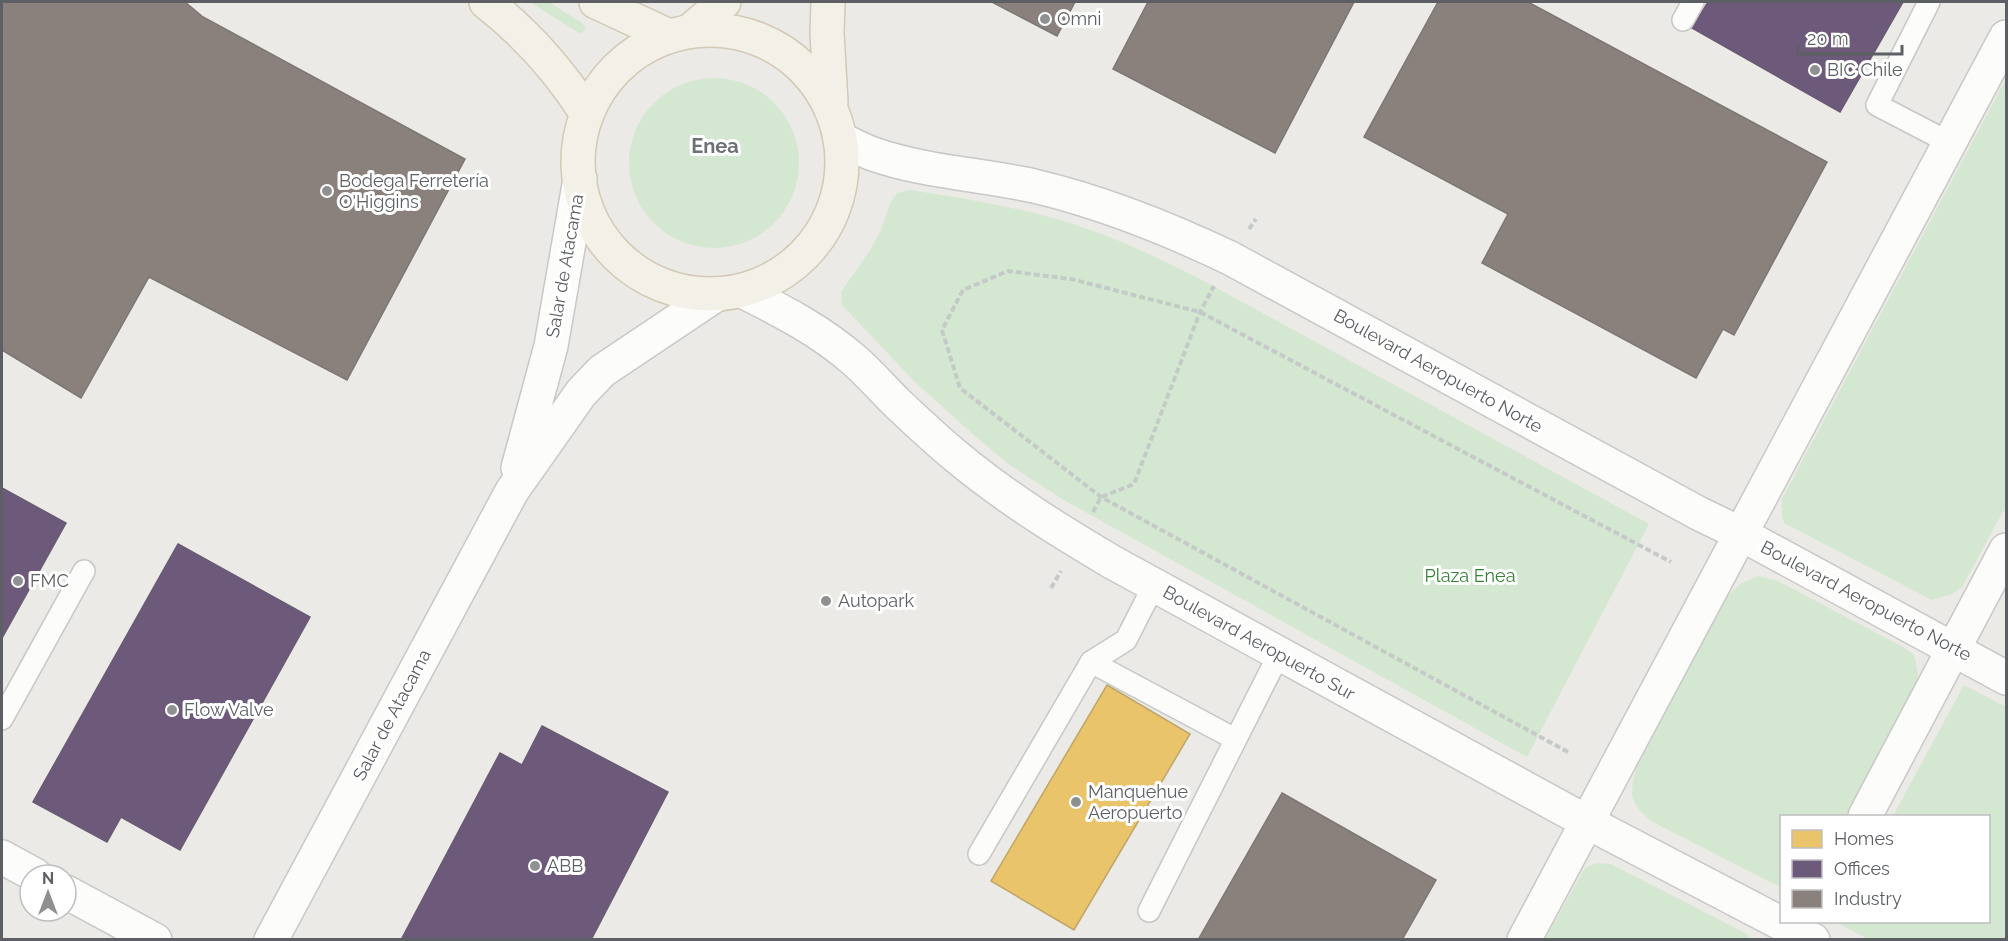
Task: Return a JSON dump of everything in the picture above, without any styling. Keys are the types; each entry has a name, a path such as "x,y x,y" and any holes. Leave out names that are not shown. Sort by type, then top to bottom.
{"main road":[{"path":"486,2 529,38 553,65 586,114"},
{"path":"596,2 622,15 680,32 718,30 743,35 766,44 786,55 803,69 831,102"},
{"path":"724,2 680,32 646,44 610,73 586,114 580,143 580,179 586,203 595,225 608,245 645,277 668,287 692,293 730,293 766,282 789,269 808,251 823,230 834,208 840,186 842,162 837,119 831,102 827,33 828,2"}],"street":[{"path":"1524,939 2007,38"},
{"name":"Boulevard Aeropuerto Norte","path":"840,138 896,161 1034,186 1093,202 1180,234 1230,258 1677,502 1741,534 2007,678"},
{"name":"Salar de Atacama","path":"512,491 551,346 580,179"},
{"name":"Salar de Atacama","path":"271,939 512,491 581,393 602,371 730,293"},
{"name":"Boulevard Aeropuerto Sur","path":"730,293 792,316 823,336 854,360 898,404 959,458 997,488 1078,542 1587,822 1780,920"},
{"path":"1866,815 2007,550"},
{"path":"2,857 18,866"},
{"path":"78,898 155,939"},
{"name":"Boulevard Aeropuerto Sur","path":"1785,923 1807,934"}],"lane":[{"path":"1683,20 1693,2"},
{"path":"1929,2 1877,105 1950,143"},
{"path":"2,719 84,572"},
{"path":"979,854 1091,662 1126,640 1154,585"},
{"path":"1149,911 1279,654"},
{"path":"1091,662 1235,739"}],"path":[{"path":"1051,588 1101,497 1134,484 1200,312 1230,258 1256,219"},
{"path":"1568,752 1101,497 960,388 942,330 963,290 1008,271 1071,279 1200,312 1671,562"}],"green space":[{"path":"530,2 549,2 586,28 579,33"},
{"path":"714,78 731,79 747,84 774,103 793,130 798,146 798,180 793,196 774,223 747,242 731,247 714,248 697,247 681,242 654,223 635,196 630,180 629,163 630,146 635,130 654,103 681,84 697,79"},
{"path":"2006,79 2006,506 1962,587 1952,594 1932,600 1784,523 1782,499"},
{"name":"Plaza Enea","path":"910,190 1003,206 1048,217 1071,223 1135,247 1202,280 1649,524 1527,757 1062,499 1007,463 915,382 842,305 841,292 869,252 881,230 890,203 897,193"},
{"path":"1758,576 1778,581 1903,647 1914,655 1918,674 1916,693 1850,815 1780,815 1780,885 1651,821 1635,804 1632,793 1636,769 1726,598 1740,584"},
{"path":"1964,685 2006,707 2006,939 1868,939 1838,923 1990,923 1990,815 1894,815"},
{"path":"1597,863 1611,864 1747,934 1750,939 1545,939 1585,868"}],"building: Homes":[{"path":"1107,685 1190,734 1074,930 991,881"}],"building: Offices":[{"name":"BIC Chile","path":"1708,2 1903,2 1840,112 1692,28"},
{"name":"FMC","path":"2,488 66,523 2,638"},
{"name":"Flow Valve","path":"178,544 310,617 180,850 121,817 107,842 33,802"},
{"name":"ABB","path":"542,726 668,792 591,940 401,940 500,753 522,765"}],"building: Industry":[{"path":"2,2 185,2 203,17 465,159 347,380 149,277 81,398 2,350"},
{"name":"Omni","path":"992,2 1075,2 1057,36"},
{"path":"1148,2 1354,2 1275,153 1113,69"},
{"path":"1438,2 1528,2 1827,162 1734,335 1723,329 1696,378 1482,263 1508,214 1364,137"},
{"path":"1282,793 1436,880 1402,940 1198,940"}],"place":[{"name":"Omni","path":"1045,19"},
{"name":"BIC Chile","path":"1815,70"},
{"name":"Bodega Ferretería O'Higgins","path":"327,191"},
{"name":"FMC","path":"18,581"},
{"name":"Autopark","path":"826,601"},
{"name":"Flow Valve","path":"172,710"},
{"name":"Manquehue Aeropuerto","path":"1076,802"},
{"name":"ABB","path":"535,866"}],"district":[{"name":"Enea","path":"715,146"}]}
